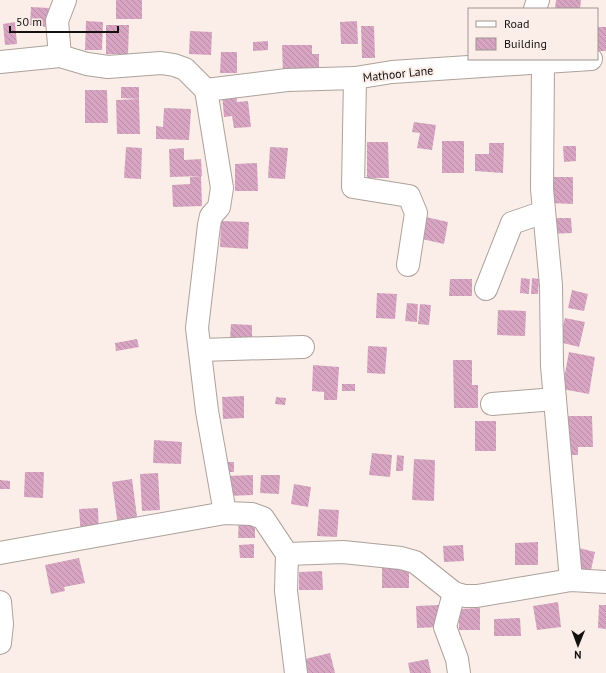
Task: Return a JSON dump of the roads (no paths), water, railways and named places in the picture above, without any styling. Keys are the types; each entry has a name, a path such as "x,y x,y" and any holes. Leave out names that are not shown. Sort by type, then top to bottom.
{"street":[{"path":"60,56 57,21 65,0"},
{"path":"0,62 60,56 87,64 108,67 161,62 185,69 206,90 222,188 219,207 212,216 209,225 197,328 207,411 225,513"},
{"name":"Mathoor Lane","path":"206,90 287,80 355,78 392,72 571,60"},
{"path":"530,62 551,285 552,366 571,580"},
{"path":"355,78 353,186 409,196 416,213 408,265"},
{"path":"486,289 512,223 544,212"},
{"path":"200,350 303,347"},
{"path":"492,404 555,399"},
{"path":"0,553 225,513 252,514 263,518 287,554 286,591 296,673"},
{"path":"287,554 343,552 401,558 415,562 454,593 465,596 478,596 571,580 606,582"},
{"path":"454,593 445,627 457,659 459,673"},
{"path":"0,602 2,624 0,642"}]}
